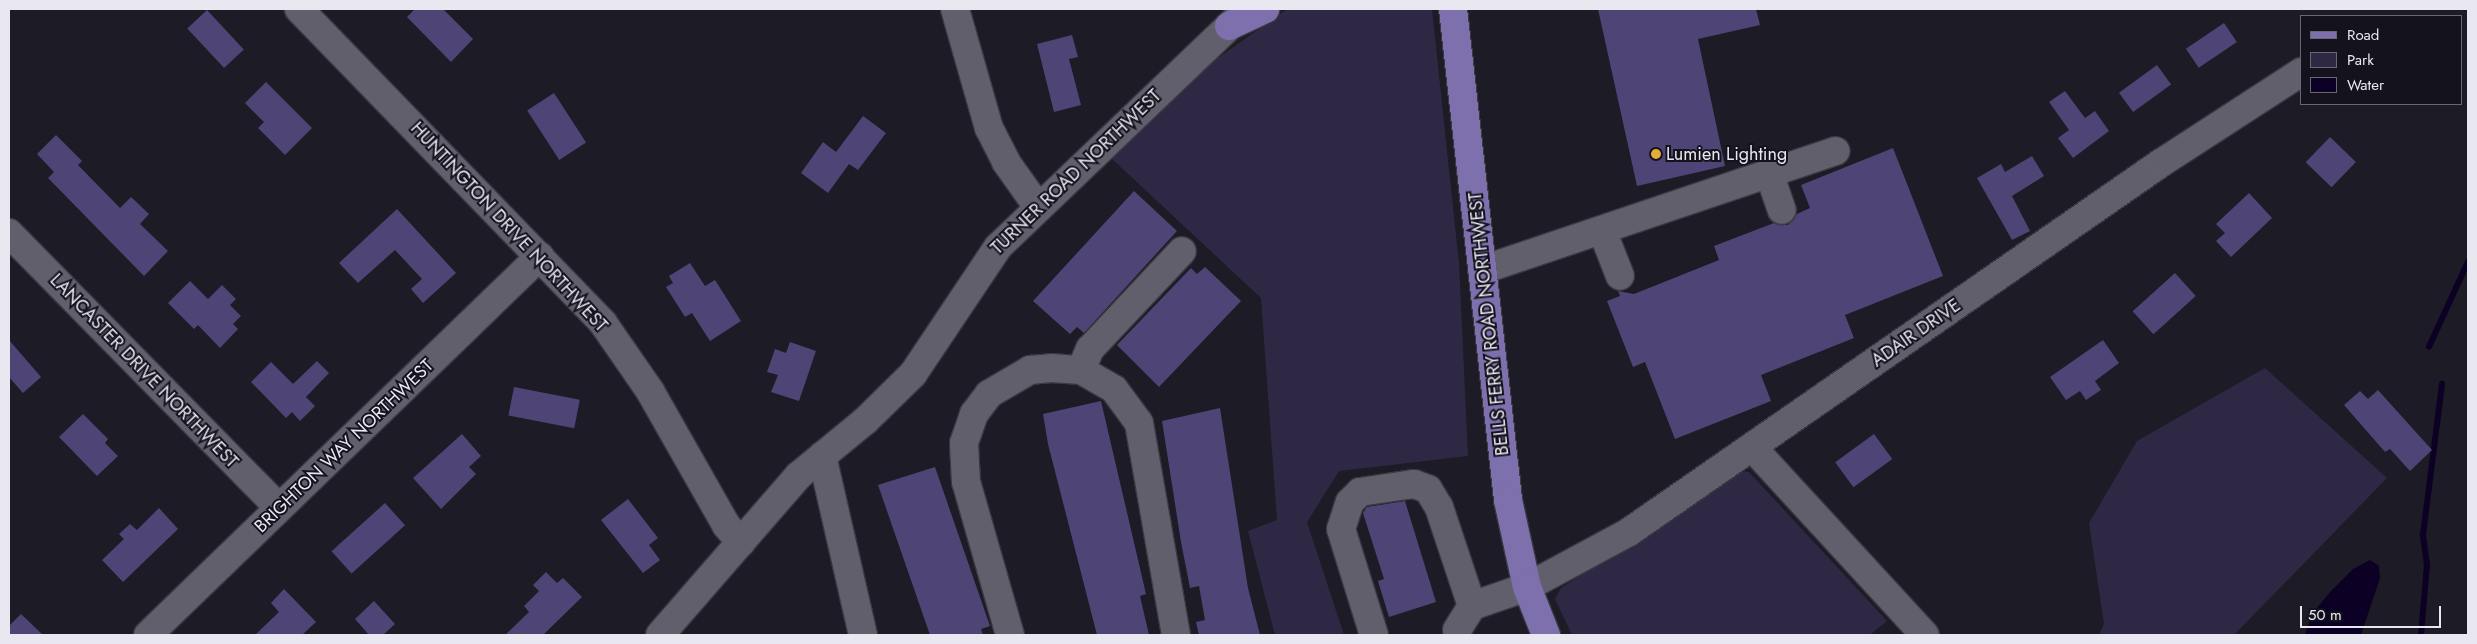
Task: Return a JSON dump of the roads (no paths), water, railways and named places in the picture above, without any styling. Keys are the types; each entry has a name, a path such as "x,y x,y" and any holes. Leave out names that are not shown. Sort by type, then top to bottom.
{"main road":[{"path":"1238,18 1264,9"},
{"name":"BELLS FERRY ROAD NORTHWEST","path":"1453,9 1508,500 1527,587 1546,635"}],"street":[{"name":"HUNTINGTON DRIVE NORTHWEST","path":"299,9 603,323 650,391 726,525 740,542"},
{"path":"955,9 989,128 1006,162 1038,207"},
{"name":"TURNER ROAD NORTHWEST","path":"660,635 798,476 865,421 913,374 983,265 1038,207 1238,18"},
{"name":"ADAIR DRIVE","path":"1472,606 1527,587 1629,532 2153,169 2300,73"},
{"path":"1482,270 1835,151"},
{"path":"1769,173 1782,210"},
{"path":"1602,230 1620,276"},
{"name":"LANCASTER DRIVE NORTHWEST","path":"9,233 279,508"},
{"path":"1081,370 1090,349 1182,251"},
{"name":"BRIGHTON WAY NORTHWEST","path":"148,635 540,256"},
{"path":"1010,635 966,482 964,443 974,414 989,394 1010,379 1030,370 1081,370 1114,390 1139,423 1176,635"},
{"path":"1752,447 1925,635"},
{"path":"822,456 863,635"},
{"path":"1374,635 1341,529 1350,502 1362,491 1414,484 1428,488 1439,507 1472,606 1453,634"}],"water":[{"path":"2370,560 2379,566 2380,578 2361,635 2305,635 2311,615 2331,591 2353,569"}],"waterway":[{"path":"2429,347 2468,262"},
{"path":"2421,635 2427,565 2423,535 2442,384"}],"place":[{"name":"Lumien Lighting","path":"1656,154"}]}
